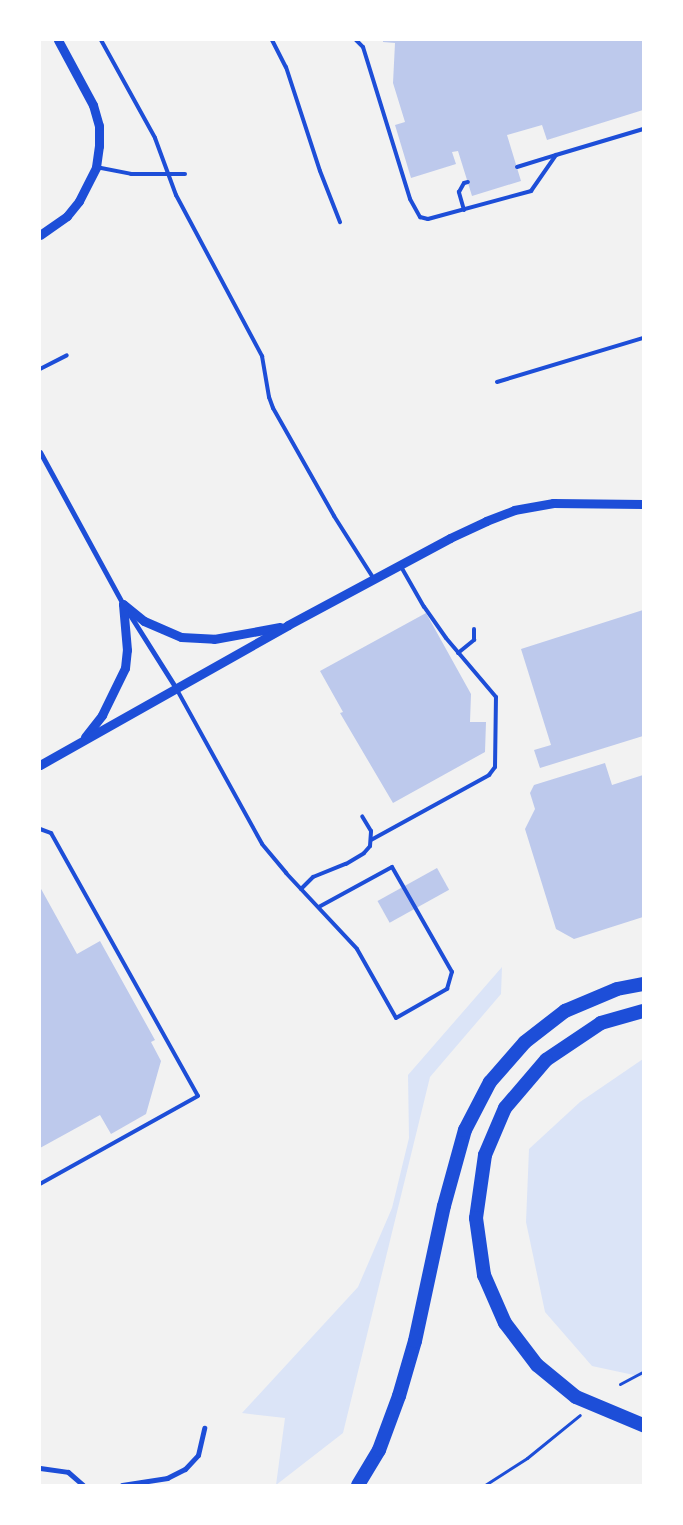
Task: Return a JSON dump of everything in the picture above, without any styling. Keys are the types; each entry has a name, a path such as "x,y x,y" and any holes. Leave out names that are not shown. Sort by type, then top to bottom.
{"highway":[{"path":"358,1485 379,1450 399,1396 415,1341 444,1206 462,1139 490,1082 525,1042 565,1011 617,989 643,984"},
{"path":"643,1011 601,1023 546,1060 505,1108 485,1155 476,1218 484,1275 505,1324 537,1365 576,1397 643,1425"}],"street":[{"path":"40,235 73,209 89,185 96,167 99,146 98,126 93,105 58,40"},
{"path":"40,452 123,604 176,688"},
{"path":"40,765 288,625 450,538 514,510 553,503 643,504"},
{"path":"123,604 144,622 182,637 196,639 214,639 288,625"},
{"path":"83,740 102,715 125,668 127,650 123,604"},
{"path":"122,1485 167,1478 185,1469 198,1455 204,1428"},
{"path":"40,1468 68,1472 83,1485"}],"lane":[{"path":"101,40 155,138 176,196 262,356 269,397 273,408 334,516 374,579"},
{"path":"272,40 286,67 317,161 340,222"},
{"path":"356,40 363,47 410,200 420,217 428,219 440,217 531,191 556,155"},
{"path":"517,167 643,129"},
{"path":"96,167 131,174 185,174"},
{"path":"464,210 459,192 464,183 468,182"},
{"path":"497,382 643,338"},
{"path":"40,369 67,355"},
{"path":"301,889 313,877 346,864 364,853 372,840 490,775 495,767 496,697 458,653 424,607 400,565"},
{"path":"458,653 474,640 474,629"},
{"path":"176,688 259,838 301,889 358,949 396,1018 447,989 452,972 392,867 319,907"},
{"path":"362,816 370,831 372,840"},
{"path":"40,830 51,832 198,1096 40,1184"}],"path":[{"path":"620,1384 643,1372"},
{"path":"485,1485 527,1458 580,1416"}],"shaded area":[{"path":"502,967 501,994 430,1077 343,1433 276,1485 285,1418 242,1413 358,1287 392,1208 409,1138 408,1075"},
{"path":"643,1059 643,1377 592,1366 545,1312 526,1222 529,1149 580,1102"}],"building":[{"path":"383,40 643,40 643,110 547,140 542,125 507,135 521,181 472,196 458,151 452,152 456,164 411,178 395,125 405,122 393,83 395,43 383,42"},
{"path":"643,610 643,736 540,768 534,750 551,745 521,649"},
{"path":"426,613 471,694 470,722 486,722 485,752 393,803 340,713 343,712 320,671"},
{"path":"605,763 612,785 643,775 643,917 574,939 556,929 525,829 535,809 530,793 534,785"},
{"path":"437,868 449,890 390,923 378,901"},
{"path":"40,887 77,954 100,941 155,1040 151,1042 161,1061 146,1114 111,1134 100,1115 40,1148"}]}
